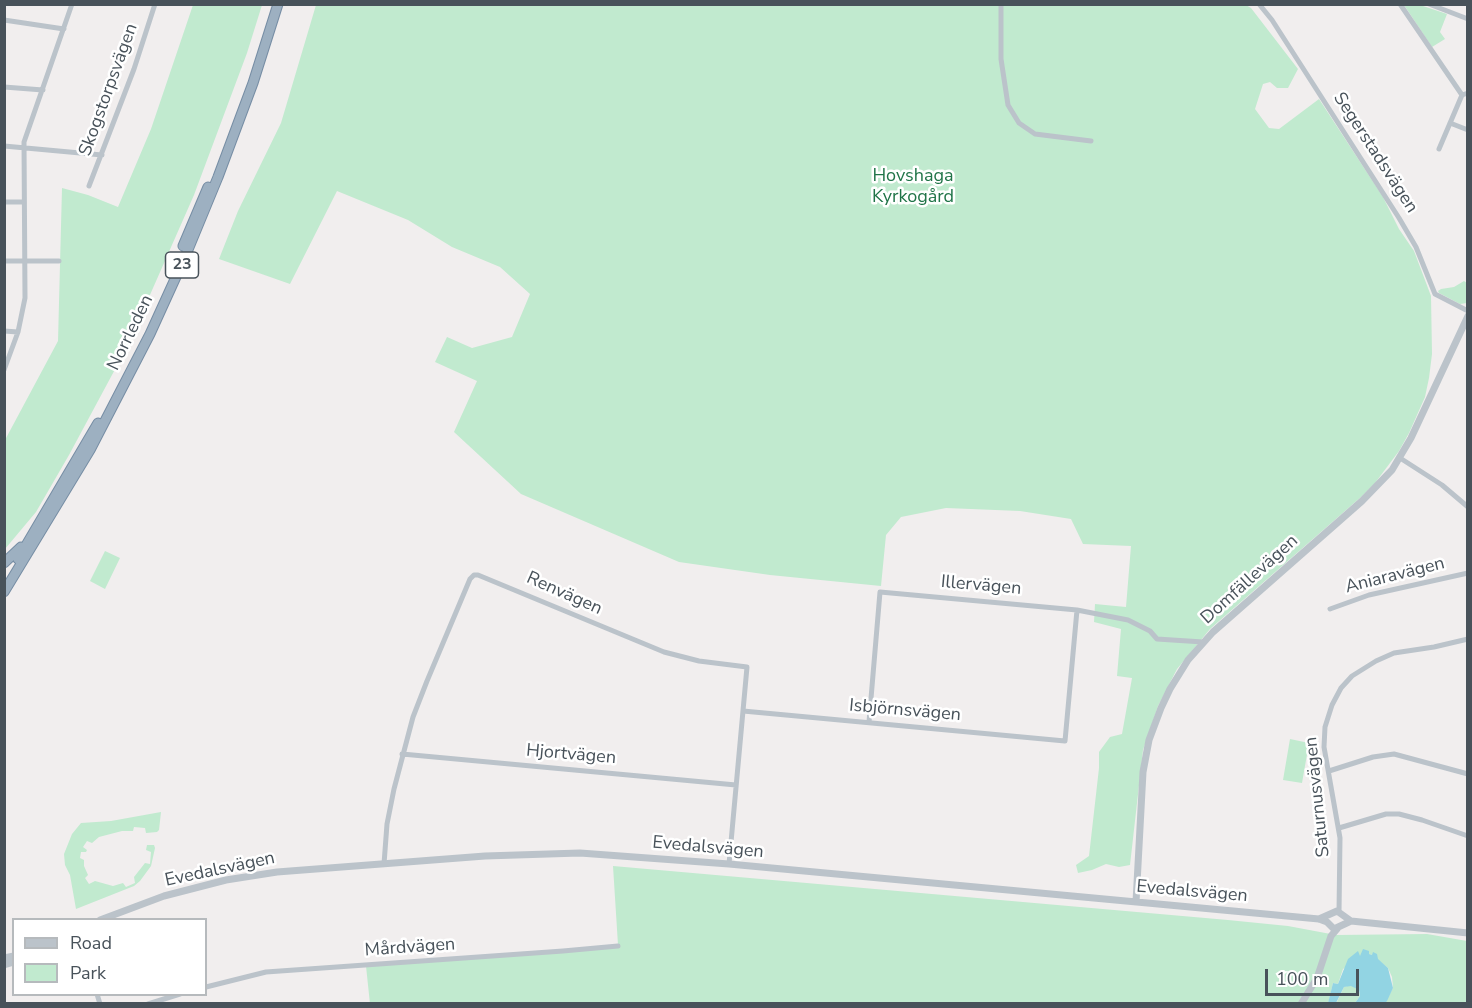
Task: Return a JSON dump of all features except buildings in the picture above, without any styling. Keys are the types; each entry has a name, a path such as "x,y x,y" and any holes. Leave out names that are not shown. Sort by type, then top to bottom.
{"highway":[{"name":"Norrleden","path":"4,581 113,394 180,254 231,128 272,4"},
{"name":"Norrleden","path":"4,592 90,450 150,334 218,177 253,83 278,4"},
{"name":"23","path":"4,563 38,526"}],"street":[{"path":"4,370 18,332 25,298 23,147 72,4"},
{"name":"Skogstorpsvägen","path":"89,186 134,69 155,4"},
{"path":"1001,4 1000,59 1008,105 1019,123 1035,134 1091,141"},
{"name":"Segerstadsvägen","path":"1259,4 1272,20 1400,218 1416,247 1435,294 1467,310"},
{"path":"1400,4 1464,94 1439,149"},
{"path":"1429,4 1467,19"},
{"path":"4,20 64,29"},
{"path":"4,87 43,90"},
{"path":"1450,123 1467,130"},
{"path":"4,146 102,155"},
{"path":"4,202 24,202"},
{"path":"4,261 59,261"},
{"name":"Domfällevägen","path":"1136,902 1143,772 1149,740 1170,689 1188,660 1203,642 1383,481 1411,438 1467,316"},
{"path":"4,331 18,332"},
{"path":"1400,458 1442,485 1467,507"},
{"name":"Aniaravägen","path":"1330,609 1369,595 1467,573"},
{"name":"Renvägen","path":"384,864 387,824 402,754 413,717 470,579 478,574 664,652 699,661 747,667 729,864"},
{"name":"Illervägen","path":"868,722 880,592 1077,610"},
{"path":"1077,610 1128,620 1150,631 1157,639 1203,642"},
{"name":"Isbjörnsvägen","path":"743,711 1065,741 1077,610"},
{"name":"Saturnusvägen","path":"1336,913 1341,861 1324,740 1328,716 1341,688 1352,676 1368,665 1394,653 1434,648 1467,639"},
{"name":"Hjortvägen","path":"402,754 736,785"},
{"path":"1329,771 1361,760 1394,754 1467,774"},
{"path":"1338,828 1386,814 1400,814 1467,836"},
{"name":"Evedalsvägen","path":"105,918 164,896 226,880 277,872 485,856 580,853 729,864 1318,919 1334,926"},
{"path":"1301,1004 1321,971 1332,936 1336,913"},
{"path":"1334,926 1344,921 1336,913"},
{"path":"1318,919 1336,913 1351,921 1467,933"},
{"path":"1334,926 1351,921"},
{"name":"Mårdvägen","path":"207,987 266,972 618,946"},
{"path":"148,1004 174,996"}],"green space":[{"path":"193,5 262,5 247,53 194,195 127,347 36,512 5,549 5,440 58,341 62,188 118,207 151,129"},
{"name":"Hovshaga Kyrkogård","path":"316,5 1246,5 1251,8 1298,69 1288,88 1277,88 1270,82 1263,84 1255,109 1269,128 1279,129 1319,99 1383,197 1399,229 1414,251 1431,296 1432,354 1429,378 1425,397 1409,433 1399,451 1375,483 1210,629 1177,669 1158,706 1143,750 1130,865 1119,867 1106,864 1078,873 1076,865 1089,856 1099,752 1110,737 1122,734 1132,678 1117,676 1121,629 1094,622 1095,604 1126,607 1131,546 1083,544 1071,519 1020,511 946,508 901,517 886,535 881,586 770,575 679,562 521,494 454,432 477,381 435,362 447,337 472,348 512,337 530,294 500,267 452,247 408,220 337,191 290,284 219,259 238,211 281,123"},
{"path":"1404,5 1420,5 1447,14 1440,32 1445,39 1432,47"},
{"path":"1464,281 1467,283 1467,303 1460,304 1438,291 1454,287"},
{"path":"105,551 120,558 105,589 90,581"},
{"path":"1290,739 1309,743 1302,783 1283,780"},
{"path":"161,812 157,832 146,833 145,828 134,827 133,831 122,831 99,837 92,843 87,841 83,847 87,850 81,852 80,858 84,860 88,875 85,878 89,884 95,881 113,886 123,883 126,887 135,883 134,877 145,863 150,864 151,852 146,850 147,845 154,845 155,848 151,866 134,886 76,909 64,854 72,834 81,823 111,821"},
{"path":"613,866 1228,920 1288,926 1336,935 1427,934 1467,941 1468,1003 1385,1003 1393,988 1392,977 1388,968 1368,954 1343,969 1338,984 1333,983 1328,1004 370,1004 366,966 618,945"},
{"path":"1351,985 1359,990 1360,996 1355,1003 1336,1004 1344,987"}],"water":[{"path":"1363,949 1369,951 1369,954 1372,955 1373,952 1377,954 1378,959 1388,968 1393,988 1387,1001 1385,1003 1355,1003 1360,996 1359,990 1351,986 1344,987 1336,1003 1328,1003 1333,983 1338,984 1348,959 1358,951 1360,956"}]}
